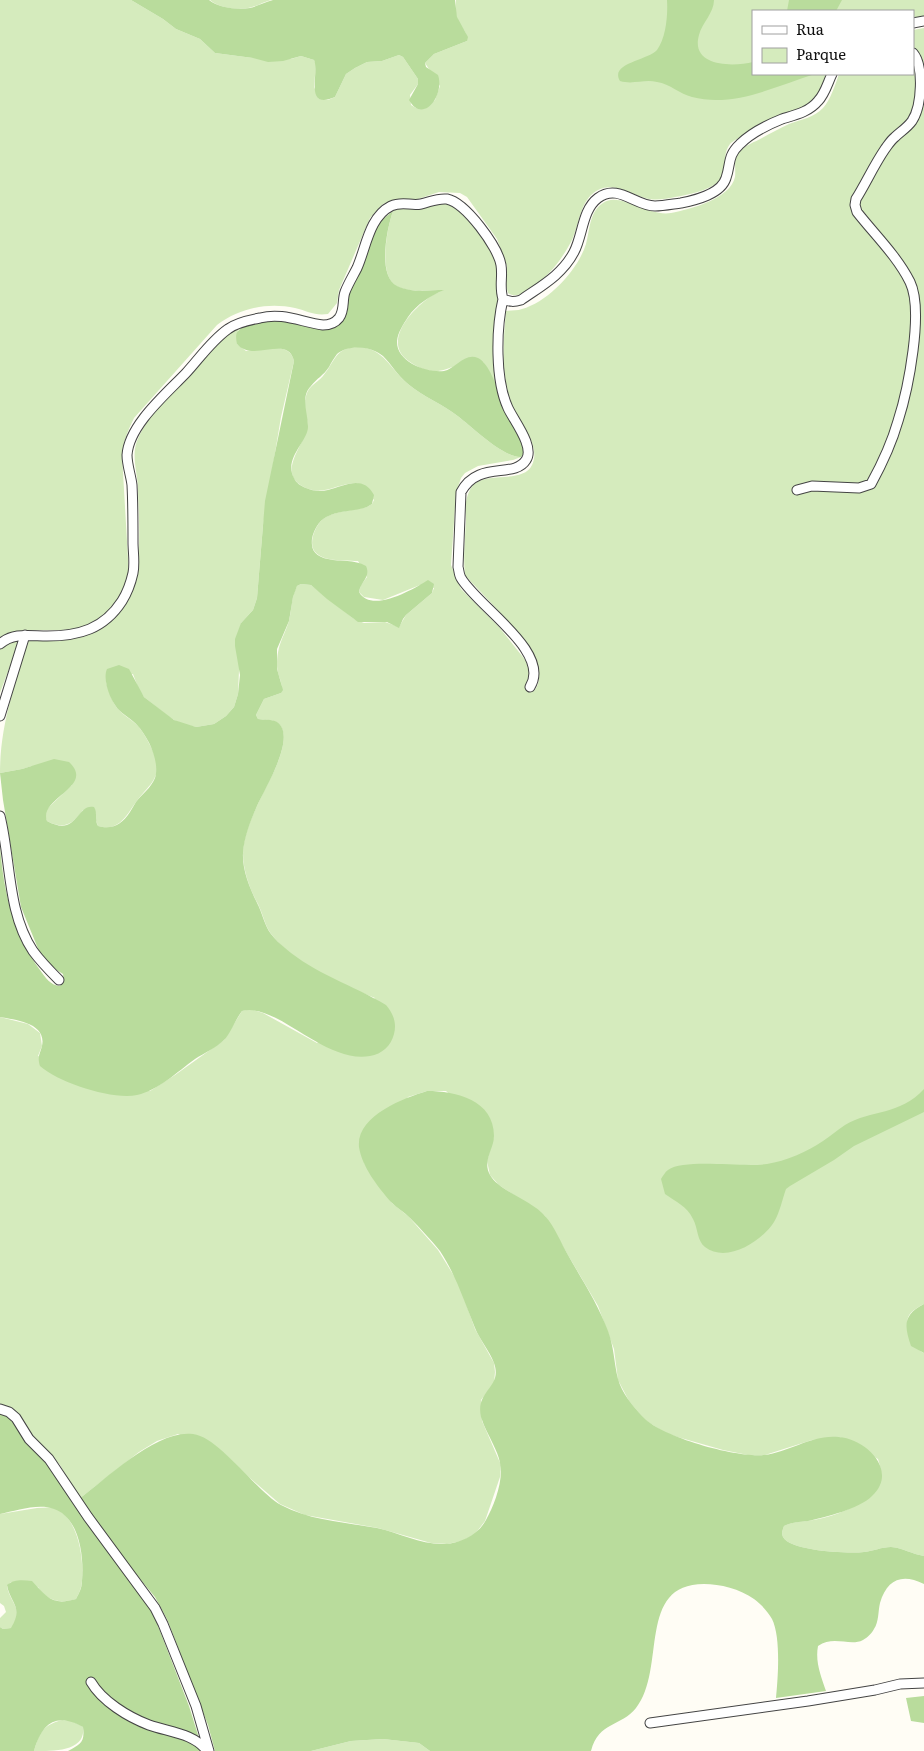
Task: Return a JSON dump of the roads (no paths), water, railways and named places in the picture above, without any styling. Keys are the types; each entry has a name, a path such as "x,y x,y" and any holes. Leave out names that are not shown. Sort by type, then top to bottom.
{"street":[{"path":"797,490 812,486 859,488 871,484 898,421 914,345 915,303 911,283 903,270 857,212 855,205 856,199 884,151 895,137 906,129 917,109 923,84 921,67 914,54"},
{"path":"503,299 511,302 521,300 560,272 574,252 590,206 604,194 612,192 625,195 647,205 655,206 682,202 714,192 722,186 726,179 731,154 739,145 764,127 808,110 819,100 832,75"},
{"path":"0,644 5,639 25,635 48,636 80,633 105,622 117,608 123,599 133,572 132,484 127,456 130,440 140,423 206,350 234,326 261,317 275,315 329,325 338,319 343,309 344,295 357,268 370,232 381,214 387,209 403,203 421,204 438,199 450,200 463,207 498,255 501,266 500,289 503,299 498,352 501,381 505,401 528,446 529,453 527,460 522,465 480,474 470,478 465,484 461,492 458,567 460,577 470,590 524,648 532,662 535,673 534,681 530,687"},
{"path":"0,716 25,635"},
{"path":"0,816 5,834 17,914 32,950 59,980"},
{"path":"0,1409 10,1412 16,1418 29,1439 49,1459 88,1517 155,1608 196,1706 208,1751"},
{"path":"91,1682 112,1704 131,1716 149,1725 198,1741 208,1751"},
{"path":"650,1723 808,1701 876,1690 900,1684 924,1683"}]}
